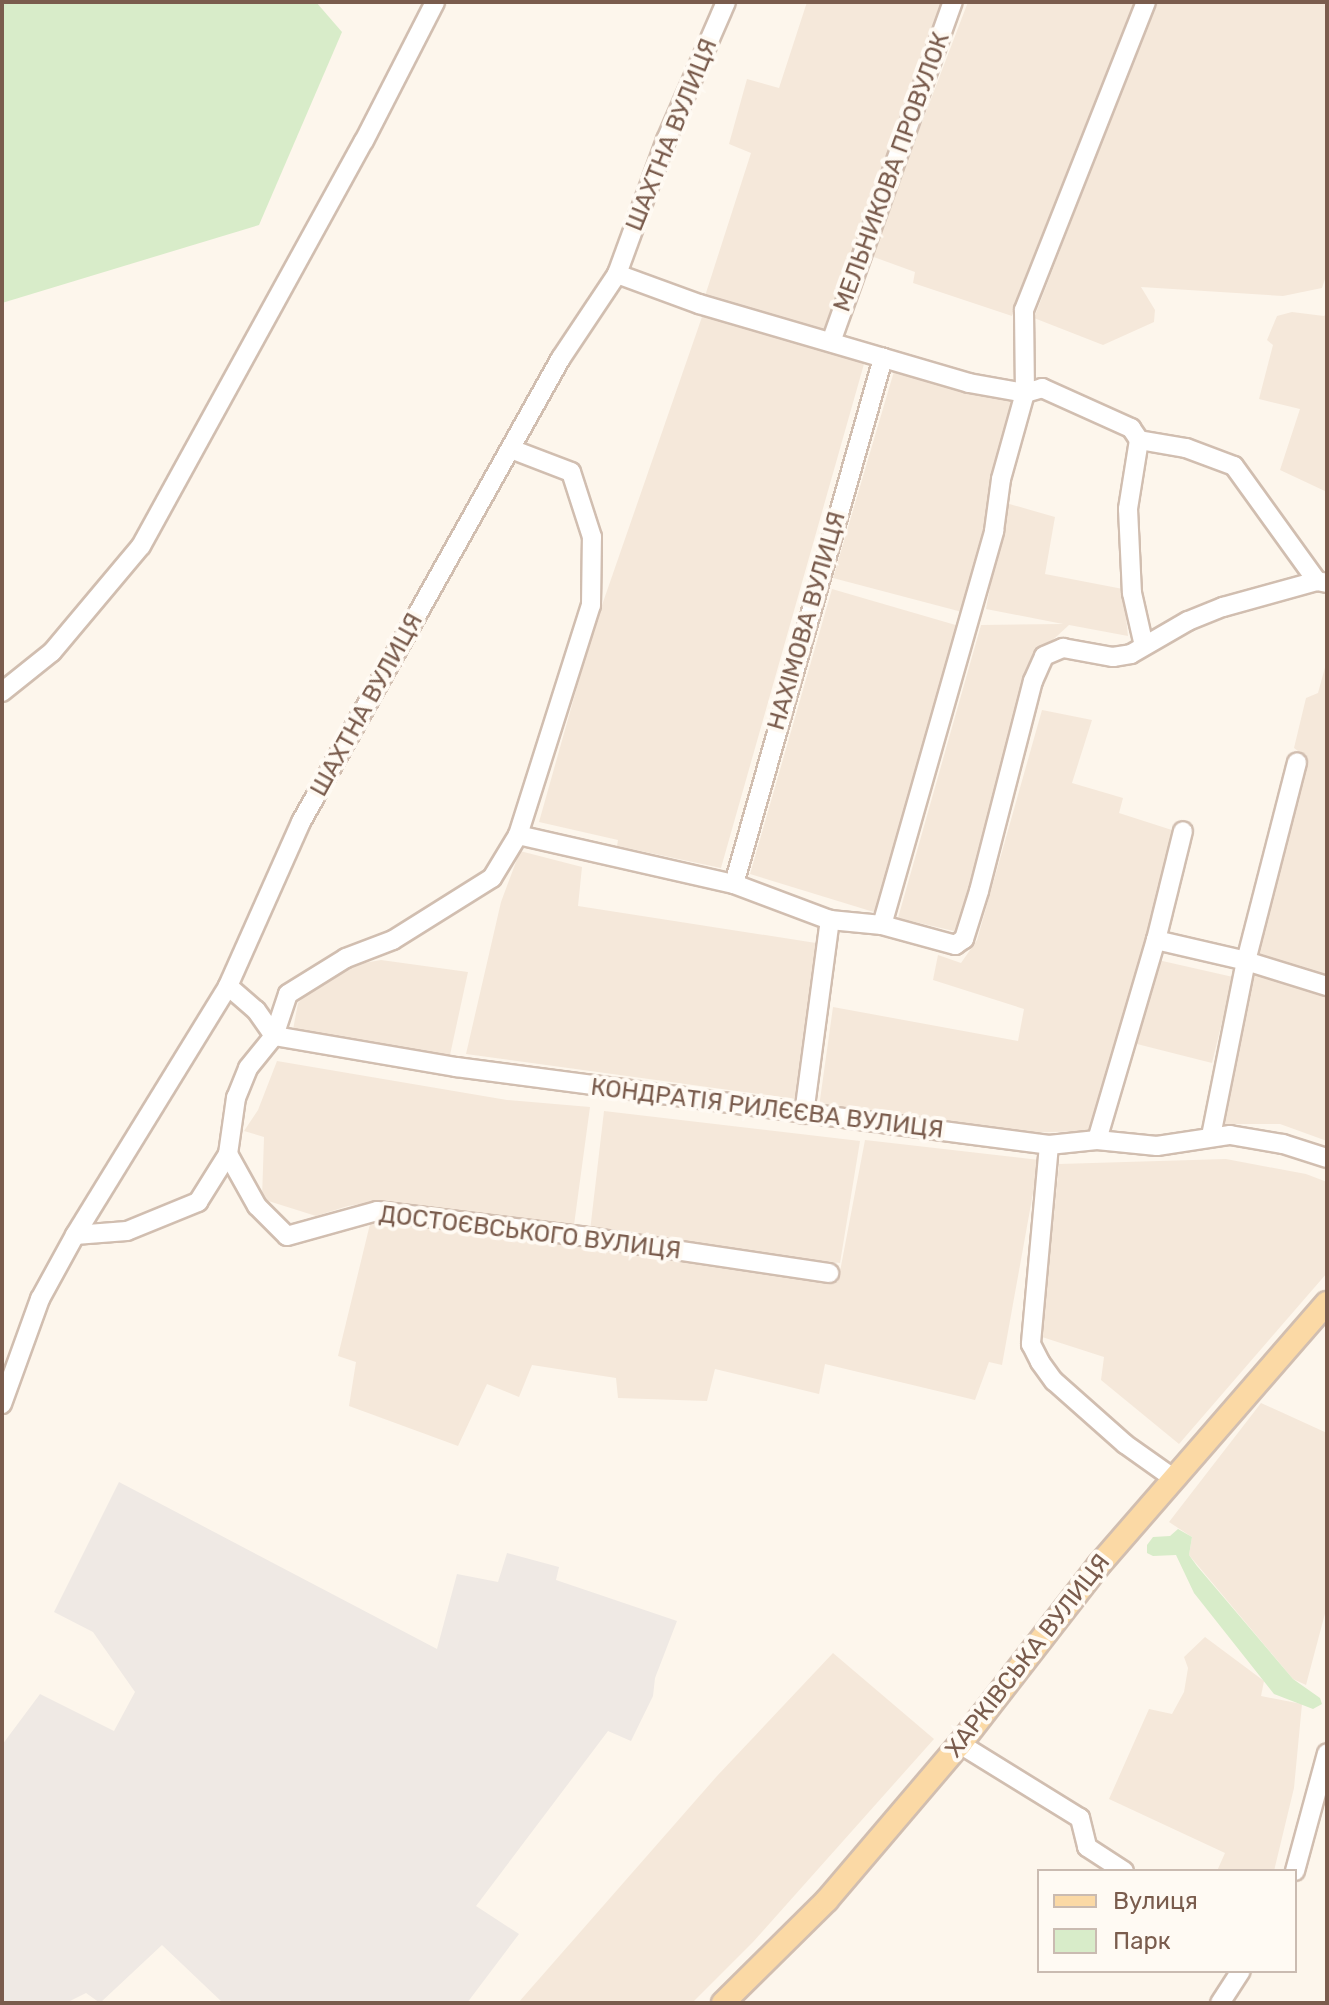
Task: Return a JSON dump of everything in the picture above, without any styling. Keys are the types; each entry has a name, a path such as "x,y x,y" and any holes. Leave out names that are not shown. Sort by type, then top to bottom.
{"main road":[{"name":"ХАРКІВСЬКА ВУЛИЦЯ","path":"723,2003 818,1909 960,1744 1099,1565 1327,1303"}],"street":[{"path":"2,692 52,652 141,546 364,141 435,2"},
{"name":"ШАХТНА ВУЛИЦЯ","path":"2,1404 33,1311 75,1235 228,986 301,822 561,358 617,274 666,140 726,2"},
{"name":"МЕЛЬНИКОВА ПРОВУЛОК","path":"831,342 953,2"},
{"path":"882,925 971,619 1025,393 1024,310 1146,2"},
{"path":"518,835 734,884 830,920 882,925 955,945 964,939 1033,681 1044,656 1063,648 1113,657 1131,654 1223,607 1322,582 1234,466 1135,434 1042,388 1025,393 969,383 699,304 617,274"},
{"name":"НАХІМОВА ВУЛИЦЯ","path":"734,884 883,358"},
{"path":"1135,434 1128,509 1132,593 1144,646"},
{"path":"75,1235 127,1231 198,1202 228,1154 236,1098 248,1068 274,1036 288,994 346,958 393,940 492,878 518,835 591,605 592,537 571,472 511,449"},
{"path":"1211,1136 1246,961 1297,762"},
{"path":"1097,1140 1156,940 1183,831"},
{"path":"804,1114 830,920"},
{"path":"1156,940 1246,961 1327,986"},
{"path":"228,986 256,1010 274,1036"},
{"name":"КОНДРАТІЯ РИЛЄЄВА ВУЛИЦЯ","path":"274,1036 602,1089 1049,1145 1097,1140 1157,1146 1211,1136 1255,1138 1327,1158"},
{"path":"1049,1145 1031,1344 1054,1381 1125,1444 1173,1478"},
{"name":"ДОСТОЄВСЬКОГО ВУЛИЦЯ","path":"228,1154 257,1206 287,1236 377,1211 581,1236 829,1273"},
{"path":"960,1744 1080,1818 1087,1847 1121,1869"},
{"path":"1296,1869 1327,1753"},
{"path":"1220,2003 1240,1973"}],"shaded area":[{"path":"807,2 942,2 825,331 705,296 751,153 729,144 747,79 779,88"},
{"path":"968,2 1136,2 1012,316 913,283 915,272 871,256"},
{"path":"1156,2 1327,2 1327,273 1322,288 1283,296 1141,287 1155,310 1154,322 1103,345 1034,318"},
{"path":"1292,312 1324,316 1327,313 1327,492 1280,470 1300,409 1259,399 1273,345 1267,340 1277,316"},
{"path":"703,314 864,364 721,868 617,846 618,840 539,822 592,634"},
{"path":"895,368 1017,398 962,612 833,578"},
{"path":"1006,503 1055,517 1045,574 1123,589 1128,636 1069,625 1030,661 958,932 898,918 981,625 1063,624 986,609"},
{"path":"832,589 959,626 877,913 750,874"},
{"path":"1327,660 1327,977 1258,957 1305,756 1294,748 1306,698 1318,693"},
{"path":"1042,710 1092,720 1072,783 1123,798 1119,813 1175,831 1134,986 1089,1131 1014,1133 936,1119 819,1107 833,1007 1018,1041 1024,1009 933,980 938,955 961,963 977,940"},
{"path":"520,851 582,867 578,906 816,943 796,1099 466,1054 501,902"},
{"path":"381,960 468,972 450,1055 292,1035 298,1003 320,979 353,965"},
{"path":"1158,960 1233,977 1212,1063 1133,1043"},
{"path":"1254,971 1327,995 1327,1141 1280,1124 1225,1124"},
{"path":"277,1061 507,1100 590,1107 574,1225 374,1202 316,1216 262,1199 264,1137 244,1131 258,1110"},
{"path":"604,1111 860,1141 840,1263 590,1231"},
{"path":"865,1140 1039,1160 1002,1365 989,1362 975,1400 825,1364 819,1394 715,1369 707,1401 618,1398 616,1378 532,1365 519,1397 487,1384 458,1446 349,1406 356,1362 338,1356 370,1224 405,1221 838,1282"},
{"path":"1226,1159 1306,1174 1327,1182 1327,1273 1179,1444 1101,1380 1104,1357 1042,1337 1059,1164"},
{"path":"1261,1403 1327,1433 1327,1606 1306,1685 1293,1679 1189,1555 1192,1537 1169,1522"},
{"path":"119,1482 437,1649 457,1574 498,1582 507,1553 559,1567 556,1580 677,1621 655,1678 653,1696 631,1741 608,1731 476,1906 519,1934 467,2003 223,2003 162,1945 100,2003 86,1993 66,2003 2,2003 2,1745 40,1694 114,1731 135,1692 93,1632 54,1612"},
{"path":"1205,1637 1264,1681 1261,1696 1302,1704 1294,1788 1274,1869 1218,1869 1225,1853 1109,1799 1149,1709 1172,1714 1184,1692 1188,1668 1184,1657"},
{"path":"833,1653 934,1739 753,1942 692,2003 518,2003 717,1776"}],"green space":[{"path":"2,2 316,2 342,32 259,225 2,303"},
{"path":"1178,1529 1192,1537 1189,1555 1197,1566 1293,1679 1320,1698 1322,1704 1313,1709 1274,1694 1194,1593 1176,1555 1153,1556 1147,1553 1147,1545 1153,1537 1170,1536"}]}
